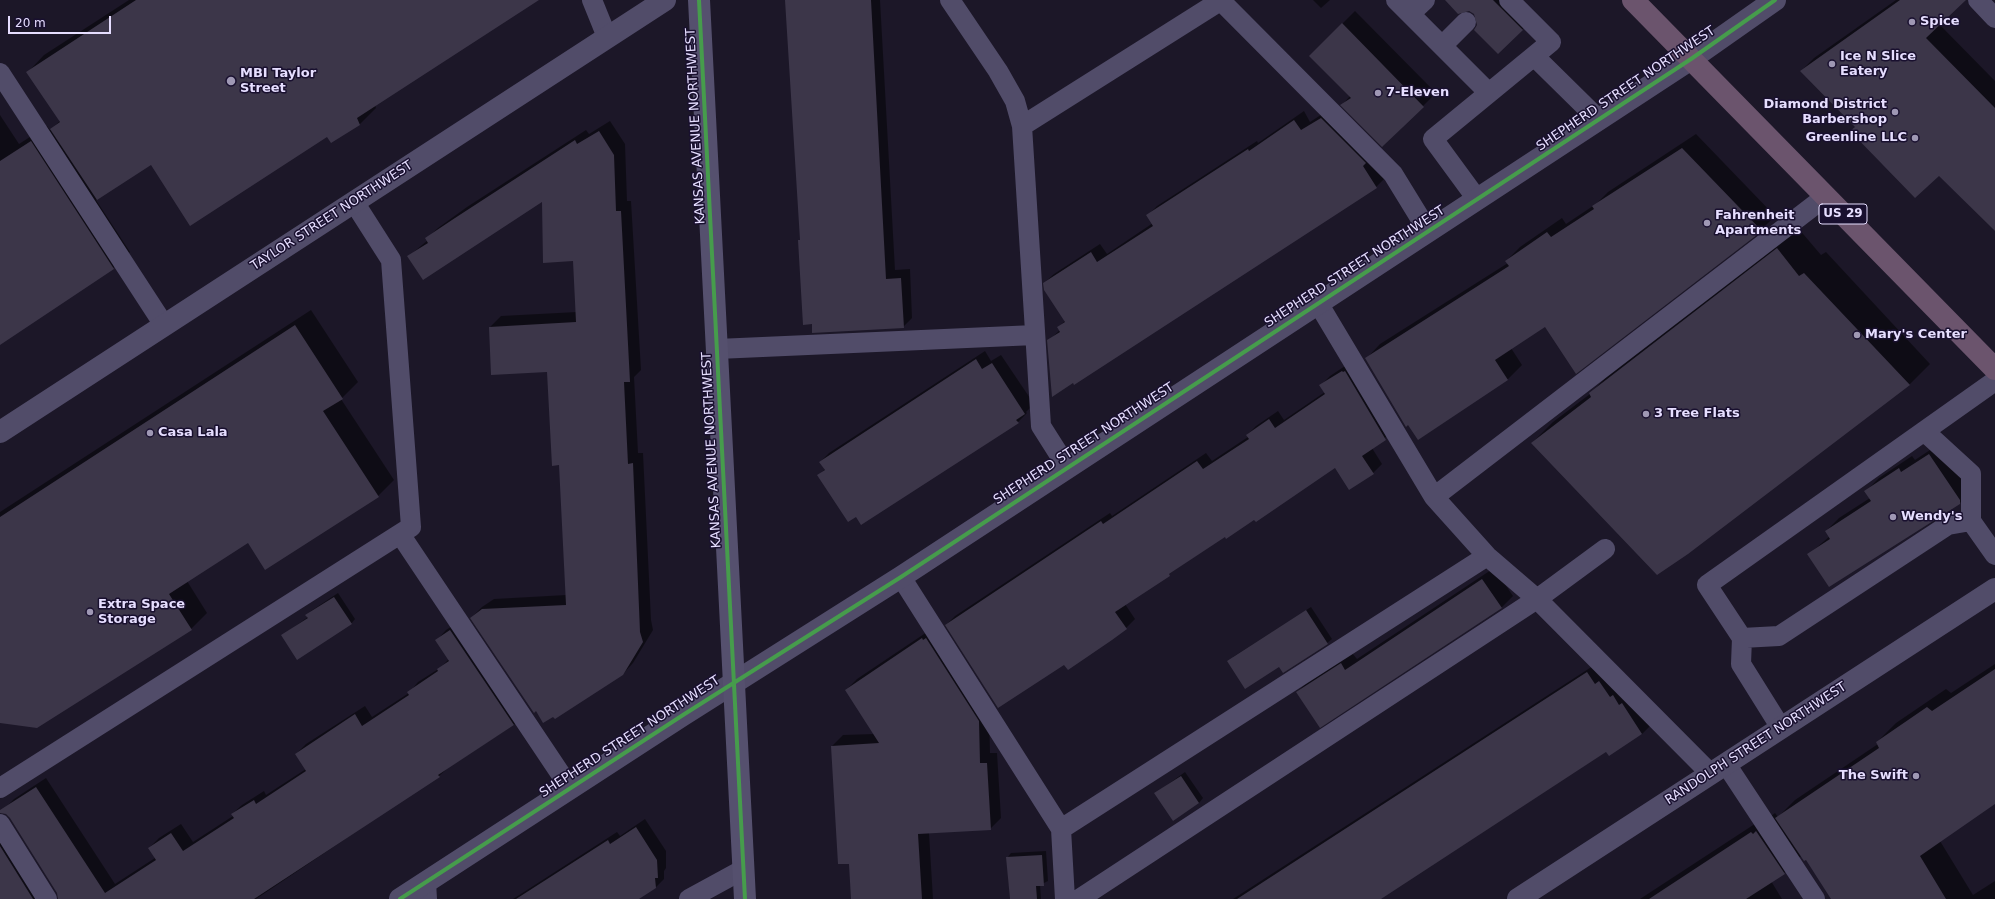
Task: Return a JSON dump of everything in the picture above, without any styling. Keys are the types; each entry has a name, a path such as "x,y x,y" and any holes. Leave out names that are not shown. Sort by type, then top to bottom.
{"highway":[{"name":"US 29","path":"1633,0 1995,369"}],"street":[{"name":"TAYLOR STREET NORTHWEST","path":"0,432 665,0"},
{"name":"KANSAS AVENUE NORTHWEST","path":"699,0 745,899"},
{"name":"SHEPHERD STREET NORTHWEST","path":"400,899 427,891 570,788 734,682 901,577 1599,120 1691,59 1775,0"},
{"name":"RANDOLPH STREET NORTHWEST","path":"1518,899 1995,589"}],"lane":[{"path":"592,0 607,37"},
{"path":"950,0 998,71 1015,101 1022,126 1041,426 1067,467"},
{"path":"1022,126 1220,0 1393,174 1428,231"},
{"path":"1396,0 1489,93"},
{"path":"1410,14 1425,0"},
{"path":"1477,199 1432,139 1551,42 1509,0"},
{"path":"1978,0 1995,18"},
{"path":"1442,46 1466,22"},
{"path":"1534,56 1599,120"},
{"path":"0,73 164,325"},
{"path":"1434,497 1825,196"},
{"path":"0,788 411,526 391,260 354,202"},
{"path":"1318,303 1434,497 1487,556 1536,599 1719,769 1815,899"},
{"path":"717,349 1035,335"},
{"path":"1781,728 1741,664 1742,638 1707,585 1995,381"},
{"path":"1924,430 1971,474 1971,521 1995,555"},
{"path":"1742,638 1779,636 1948,525 1971,521"},
{"path":"400,534 570,788"},
{"path":"1079,899 1536,599 1605,549"},
{"path":"1061,829 1487,556"},
{"path":"901,577 1061,829 1065,899"},
{"path":"0,824 47,899"},
{"path":"689,899 744,869"}],"building":[{"path":"136,0 539,0 357,118 360,125 331,143 327,137 190,226 151,165 97,200 50,129 60,122 26,72"},
{"path":"785,0 871,0 886,279 901,278 904,328 812,333 812,324 803,325 798,240 800,240"},
{"path":"1445,0 1493,0 1523,30 1498,54 1474,30 1477,25 1474,14 1469,11 1458,14"},
{"path":"1900,0 1966,0 1926,38 1995,108 1995,231 1939,176 1915,198 1850,131 1855,127 1800,71"},
{"name":"7-Eleven","path":"1342,23 1424,107 1382,147 1340,105 1351,98 1309,56"},
{"path":"1321,118 1366,163 1363,166 1377,188 1074,385 1073,383 1052,397 1047,340 1060,332 1057,327 1065,322 1044,290 1043,283 1091,252 1097,262 1153,226 1146,215 1248,149 1249,151 1294,120 1301,130"},
{"path":"599,131 614,155 616,211 621,211 630,382 624,382 628,464 633,463 640,632 643,642 623,675 555,719 553,717 543,723 536,711 534,713 470,618 482,609 566,605 559,465 552,466 547,372 491,375 489,327 576,322 573,261 543,263 542,202 423,280 407,256 428,243 425,238 455,218 575,140 577,144"},
{"path":"31,141 114,269 0,345 0,161"},
{"path":"1682,148 1762,231 1576,374 1545,327 1495,360 1508,380 1418,440 1408,425 1406,427 1365,358 1509,266 1505,261 1547,232 1551,237 1594,209 1592,206"},
{"name":"3 Tree Flats","path":"1777,248 1799,276 1804,273 1910,385 1688,554 1657,575 1531,443 1591,397 1589,393"},
{"path":"295,325 343,399 323,411 379,497 265,570 248,543 169,594 192,630 37,728 0,723 0,517"},
{"path":"976,359 982,369 992,363 1025,414 1016,420 1019,423 861,525 856,517 848,522 817,475 825,470 819,462"},
{"path":"1342,371 1345,371 1386,440 1362,456 1374,474 1349,490 1335,468 1256,522 1254,520 1226,539 1225,537 1169,574 1170,576 1115,612 1127,629 1112,640 1068,670 1064,665 998,708 945,625 1101,521 1103,524 1197,461 1203,469 1249,439 1246,435 1269,419 1275,428 1325,394 1319,385"},
{"name":"Wendy's","path":"1929,454 1960,500 1960,504 1829,587 1807,554 1830,539 1825,531 1871,501 1864,491 1899,468 1901,472"},
{"path":"1482,579 1502,608 1320,728 1296,692 1341,663 1345,670"},
{"path":"334,597 352,624 297,660 281,635 308,618 305,615"},
{"path":"1306,610 1328,644 1283,673 1279,667 1245,689 1227,661"},
{"path":"450,630 514,725 438,775 440,777 254,899 58,899 57,893 10,818 6,814 0,813 0,810 36,787 105,893 156,860 148,848 171,833 183,851 234,818 231,814 254,800 256,804 306,771 295,754 355,714 362,726 409,695 407,692 438,671 437,669 449,661 435,640"},
{"path":"922,638 923,640 926,638 979,721 980,763 987,763 991,830 918,834 922,899 851,899 849,864 838,864 831,746 879,743 845,690"},
{"name":"The Swift","path":"1995,669 1995,804 1920,856 1946,899 1831,899 1806,860 1804,861 1775,818 1879,748 1876,742 1927,707 1932,711"},
{"path":"1587,672 1595,684 1599,681 1610,697 1613,695 1619,705 1622,703 1642,734 1609,756 1606,752 1381,899 1237,899"},
{"path":"1181,776 1199,803 1173,821 1154,793"},
{"path":"636,827 657,860 658,878 655,878 656,888 639,899 516,899 608,840 610,844"},
{"path":"1756,831 1785,874 1746,899 1649,899 1751,832 1753,834"},
{"path":"0,846 33,899 0,899"},
{"path":"1042,855 1044,886 1036,886 1037,899 1010,899 1006,857"}],"cycle path":[{"path":"699,0 745,899"},
{"path":"400,899 683,715 901,577 1691,59 1775,0"}],"place":[{"name":"Spice","path":"1912,22"},
{"name":"Ice N Slice Eatery","path":"1832,64"},
{"name":"MBI Taylor Street","path":"231,81"},
{"name":"7-Eleven","path":"1378,93"},
{"name":"Diamond District Barbershop","path":"1895,112"},
{"name":"Greenline LLC","path":"1915,138"},
{"name":"Fahrenheit Apartments","path":"1707,223"},
{"name":"Mary's Center","path":"1857,335"},
{"name":"3 Tree Flats","path":"1646,414"},
{"name":"Casa Lala","path":"150,433"},
{"name":"Wendy's","path":"1893,517"},
{"name":"Extra Space Storage","path":"90,612"},
{"name":"The Swift","path":"1916,776"}]}
